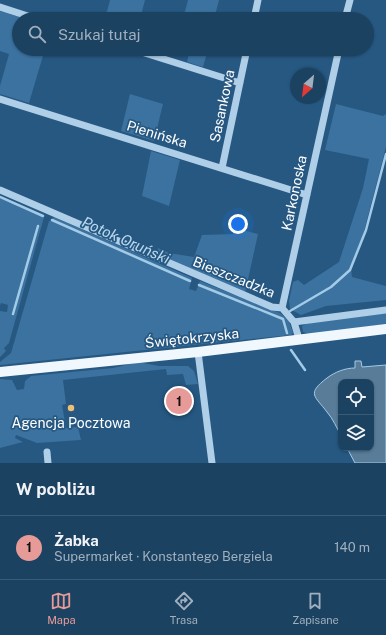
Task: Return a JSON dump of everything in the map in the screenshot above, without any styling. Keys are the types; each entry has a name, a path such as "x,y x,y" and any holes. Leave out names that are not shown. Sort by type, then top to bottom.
{"main road":[{"name":"Świętokrzyska","path":"0,372 198,352 386,329"}],"street":[{"path":"255,12 258,0"},
{"path":"347,12 350,0"},
{"path":"0,7 15,12"},
{"path":"154,56 240,83"},
{"name":"Sasankowa","path":"222,168 246,56"},
{"name":"Karkonoska","path":"282,308 337,56"},
{"name":"Pienińska","path":"0,99 307,195"},
{"name":"Bieszczadzka","path":"0,190 197,277 272,307 282,308"},
{"path":"282,308 294,322 299,339"},
{"path":"294,322 386,310"},
{"path":"198,352 212,463"},
{"path":"47,452 48,463"}],"shaded area":[{"path":"110,0 145,0 142,12 107,12"},
{"path":"188,0 219,0 216,12 185,12"},
{"path":"0,11 12,15 12,56 43,56 29,103 0,94 0,86 9,54 0,51"},
{"path":"188,56 206,56 203,67 187,62"},
{"path":"130,94 163,104 154,141 121,131"},
{"path":"336,104 383,116 386,114 386,147 363,235 351,268 352,277 386,286 386,300 326,306 301,315 290,309 289,301 293,282 298,280 304,285 339,262 363,188 369,159 325,150"},
{"path":"151,151 180,160 169,206 142,196"},
{"path":"0,198 44,217 9,343 4,348 6,351 0,357 0,311 7,312 8,305 1,303 0,306"},
{"path":"54,217 192,278 189,289 196,291 200,281 280,313 289,321 293,333 291,335 0,365 0,362 11,353 49,221 51,221"},
{"path":"235,228 258,234 245,293 157,256 158,248 169,253 194,257 202,235 233,234"},
{"path":"386,313 386,324 310,334 303,332 302,326 308,323"},
{"path":"355,361 361,361 362,367 386,365 386,463 355,463 349,451 374,451 374,379 338,379 338,430 315,395 316,388 330,376 337,372 355,368"},
{"path":"138,362 159,366 188,366 194,371 198,384 186,385 183,374 167,375 166,369 63,380 66,404 62,405 66,428 78,427 81,440 37,443 16,435 15,438 23,442 0,448 0,379 12,380 17,390 24,389 25,381 31,376 113,368"}],"waterway":[{"path":"290,311 331,287 350,270 366,230 386,154"},
{"name":"Potok Oruński","path":"0,197 43,216"},
{"name":"Potok Oruński","path":"52,220 190,281"},
{"path":"13,314 38,226"},
{"name":"Potok Oruński","path":"199,285 283,319 287,333"},
{"name":"Potok Oruński","path":"291,350 305,370"}],"place":[{"name":"Żabka","path":"179,401"},
{"name":"Agencja Pocztowa","path":"71,408"}]}
